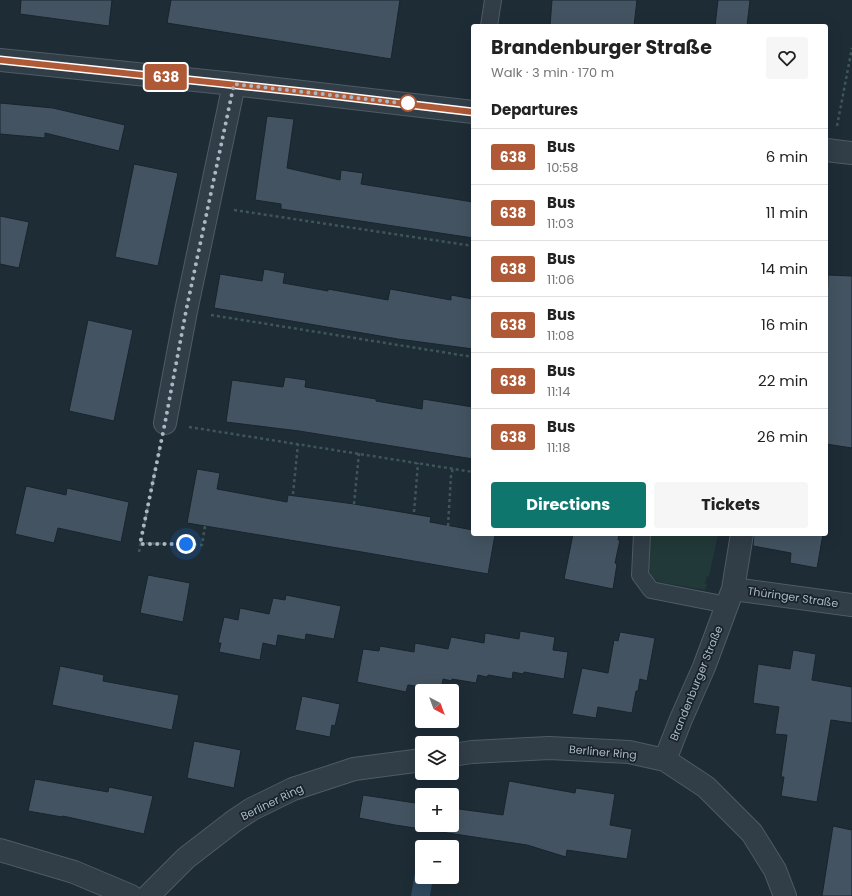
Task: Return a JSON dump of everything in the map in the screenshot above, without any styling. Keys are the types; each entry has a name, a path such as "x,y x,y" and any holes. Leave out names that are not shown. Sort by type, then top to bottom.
{"street":[{"path":"0,60 234,84 471,112"},
{"path":"165,423 186,311 234,84"},
{"name":"Brandenburger Straße","path":"665,760 704,667 730,597 742,536"},
{"name":"Thüringer Straße","path":"730,597 852,605"},
{"name":"Berliner Ring","path":"459,754 549,748 629,752 665,760 706,787 752,833 775,870 785,896"},
{"name":"Berliner Ring","path":"148,896 186,858 252,809 293,789 354,769 415,761"},
{"path":"0,850 74,872 131,896"}],"lane":[{"path":"489,24 493,0"},
{"path":"642,536 640,575 651,590 730,597"}],"path":[{"path":"837,151 852,48"},
{"path":"208,206 471,246"},
{"path":"186,311 471,357"},
{"path":"138,552 165,423 471,472"},
{"path":"293,494 298,444"},
{"path":"354,504 359,453"},
{"path":"414,512 418,463"},
{"path":"448,526 451,476 453,468"},
{"path":"140,544 202,545 205,526"}],"green space":[{"path":"650,536 718,536 709,577 707,576 705,584 707,584 705,590 659,582 651,577 649,567"}],"water":[{"path":"415,872 415,884 432,884 430,896 411,896"}],"building":[{"path":"21,0 112,0 109,26 20,14"},
{"path":"171,0 400,0 391,59 167,23"},
{"path":"552,0 637,0 634,24 550,24"},
{"path":"718,0 750,0 747,24 715,24"},
{"path":"0,103 53,108 125,125 119,151 45,133 45,138 0,134"},
{"path":"267,116 294,119 287,168 340,180 341,170 363,173 361,184 471,202 471,238 281,209 281,204 255,200"},
{"path":"134,164 178,173 158,266 115,257"},
{"path":"0,216 29,222 19,268 0,264"},
{"path":"264,269 285,273 283,283 328,291 328,289 388,300 390,289 451,300 451,295 471,299 471,349 398,339 214,308 220,274 262,281"},
{"path":"828,275 852,276 852,448 828,444"},
{"path":"88,320 133,330 114,421 69,411"},
{"path":"285,377 306,380 305,387 376,399 376,401 422,409 423,399 471,407 471,459 299,431 226,422 232,380 283,387"},
{"path":"197,469 220,473 217,489 287,502 288,495 431,517 430,522 471,530 471,536 495,536 488,574 187,523"},
{"path":"26,486 66,495 67,488 129,502 121,542 58,528 54,543 15,534"},
{"path":"573,536 619,536 618,540 620,540 615,563 617,564 613,589 564,579"},
{"path":"754,536 823,536 817,568 790,563 791,553 753,546"},
{"path":"148,575 190,583 183,622 140,613"},
{"path":"286,595 341,606 334,639 306,634 305,640 278,635 276,646 263,643 260,660 219,652 221,643 218,643 224,617 238,620 240,608 269,614 273,598 285,600"},
{"path":"520,631 555,637 553,650 568,652 564,679 524,672 523,674 513,672 512,679 478,675 476,683 443,679 442,684 408,685 406,692 357,682 363,649 379,651 380,646 414,652 415,643 448,649 451,637 484,643 485,633 519,639"},
{"path":"620,632 655,638 647,681 640,679 632,713 598,707 596,718 572,714 582,668 608,673 614,640 618,641"},
{"path":"793,650 816,654 812,680 852,687 852,723 831,720 817,802 781,796 784,777 781,777 787,735 775,734 779,707 753,703 758,664 790,669"},
{"path":"60,666 104,675 103,681 179,695 172,730 52,705"},
{"path":"302,696 340,704 335,726 332,725 330,737 295,730"},
{"path":"194,741 241,750 234,788 187,778"},
{"path":"35,779 108,792 109,787 153,796 144,834 63,816 28,811"},
{"path":"509,781 575,793 576,788 615,794 610,825 632,829 627,859 567,850 566,857 527,845 441,832 459,832 459,809 503,815"},
{"path":"363,795 415,803 415,828 359,818"},
{"path":"833,826 852,830 852,896 822,896"}],"bus line":[{"name":"638","path":"0,60 322,94 471,112"}],"route":[{"path":"186,544 140,544 186,311 234,84 410,104 408,103"}]}
